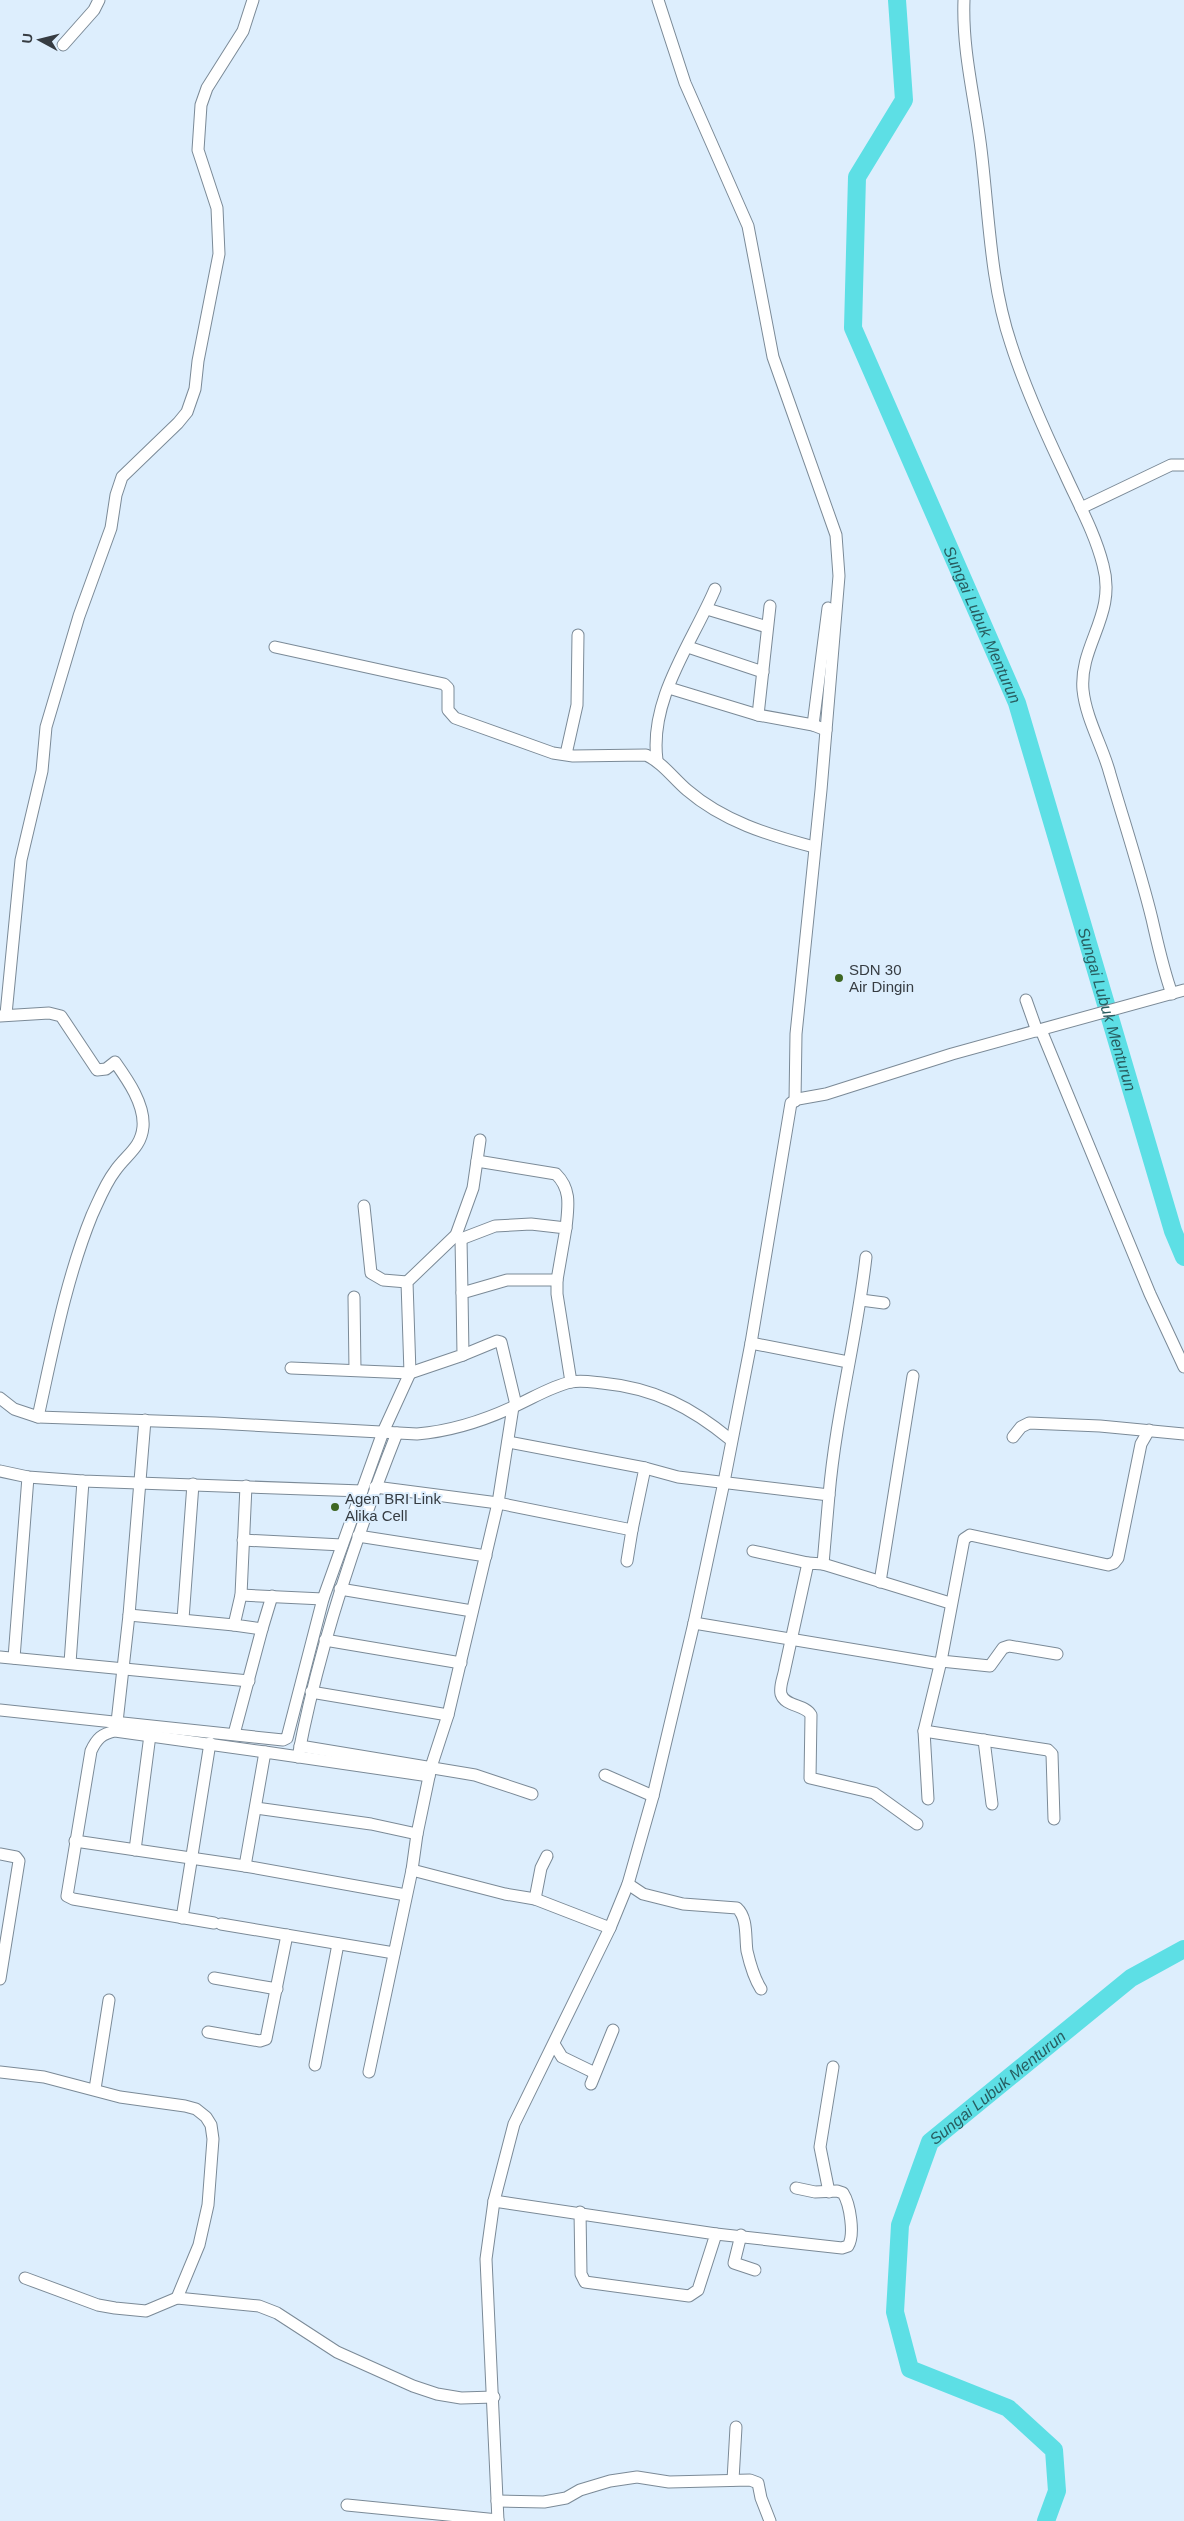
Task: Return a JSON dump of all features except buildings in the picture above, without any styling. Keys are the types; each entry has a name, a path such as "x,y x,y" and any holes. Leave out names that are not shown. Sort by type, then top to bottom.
{"street":[{"path":"63,45 94,10 99,0"},
{"path":"38,1417 63,1302 91,1218 115,1170 136,1147 143,1125 142,1113 124,1074 115,1062 106,1069 97,1070 61,1016 49,1013 3,1015 12,967 22,860 42,771 46,727 84,598 111,528 118,488 128,470 178,423 187,412 195,389 198,361 219,254 217,208 198,150 201,105 207,88 243,30 253,0"},
{"path":"348,2505 498,2520 494,2398 486,2259 494,2201 514,2124 610,1928 628,1884 654,1796 724,1482 751,1343 789,1109 795,1101 796,1034 839,576 836,536 773,357 748,226 685,84 658,0"},
{"path":"964,0 966,53 981,148 988,216 1003,315 1011,345 1056,457 1103,564 1107,600 1082,678 1084,695 1105,756 1152,919 1167,996"},
{"path":"1080,508 1171,465 1184,465"},
{"path":"657,760 654,741 657,717 715,589"},
{"path":"758,715 770,606"},
{"path":"813,725 828,608"},
{"path":"707,609 767,627"},
{"path":"566,754 577,705 578,635"},
{"path":"275,647 444,684 448,688 448,710 455,718 530,746 566,754 627,756 635,753 657,760 687,790 737,822 775,836 814,847"},
{"path":"688,647 763,672"},
{"path":"669,688 758,715 813,725 826,730"},
{"path":"0,966 12,967"},
{"path":"795,1101 1184,990"},
{"path":"1026,1000 1150,1294 1184,1367"},
{"path":"463,1355 459,1237 471,1195 480,1140"},
{"path":"477,1161 556,1174 564,1182 568,1195 566,1228 557,1280 557,1294 571,1382"},
{"path":"364,1206 371,1273 376,1278 383,1280 407,1282 459,1237 495,1226 531,1224 566,1228"},
{"path":"823,1564 829,1495 848,1362 861,1300 866,1257"},
{"path":"462,1293 507,1280 557,1280"},
{"path":"0,1710 283,1740 287,1738 323,1599 383,1432 410,1373 407,1282"},
{"path":"354,1297 354,1370"},
{"path":"861,1300 884,1303"},
{"path":"291,1368 410,1373 497,1341 501,1342 515,1406 498,1503 486,1556 448,1715 430,1772 417,1834 412,1870 369,2072"},
{"path":"751,1343 848,1362"},
{"path":"880,1582 913,1376"},
{"path":"0,1398 14,1409 38,1417 145,1420 397,1434 446,1431 478,1423 571,1382 627,1385 665,1396 708,1421 731,1440"},
{"path":"116,1722 129,1615 145,1420"},
{"path":"1013,1437 1021,1426 1029,1423 1184,1434"},
{"path":"928,1799 924,1731 940,1662 963,1542 968,1536 1108,1566 1114,1563 1118,1558 1137,1459 1141,1444 1148,1430"},
{"path":"299,1752 311,1692 340,1589 375,1487 397,1434"},
{"path":"508,1442 645,1468 678,1477 829,1495"},
{"path":"627,1561 645,1468"},
{"path":"0,1471 28,1477 83,1481 362,1491"},
{"path":"14,1658 28,1477"},
{"path":"70,1663 83,1481"},
{"path":"182,1618 193,1484"},
{"path":"234,1625 241,1595 246,1486"},
{"path":"375,1487 498,1503 632,1530"},
{"path":"358,1536 486,1556"},
{"path":"243,1540 342,1545"},
{"path":"753,1551 808,1563 823,1564 950,1603"},
{"path":"808,1563 790,1641 781,1695 784,1700 808,1710 811,1715 810,1778 874,1792 917,1824"},
{"path":"340,1589 472,1611"},
{"path":"241,1595 323,1599"},
{"path":"234,1734 272,1596"},
{"path":"129,1615 182,1618 262,1629"},
{"path":"694,1623 790,1641 940,1662 990,1666 1003,1648 1009,1646 1058,1654"},
{"path":"325,1640 461,1663"},
{"path":"0,1657 249,1680"},
{"path":"311,1692 448,1715"},
{"path":"394,1953 68,1898 66,1892 91,1751 95,1741 102,1734 115,1731 265,1752 299,1752 430,1772 475,1775 532,1794"},
{"path":"924,1731 1051,1752 1054,1819"},
{"path":"135,1850 150,1735"},
{"path":"984,1740 992,1804"},
{"path":"182,1918 210,1743"},
{"path":"245,1866 265,1752"},
{"path":"605,1776 654,1796"},
{"path":"256,1808 371,1824 417,1834"},
{"path":"75,1841 245,1866 406,1895"},
{"path":"0,1854 16,1857 19,1861 0,1979"},
{"path":"535,1899 541,1868 547,1856"},
{"path":"412,1870 504,1894 535,1899 610,1928"},
{"path":"628,1884 643,1894 683,1904 738,1908 743,1916 748,1952 756,1981 761,1989"},
{"path":"208,2032 264,2041 266,2039 287,1935"},
{"path":"316,2066 338,1944"},
{"path":"214,1978 277,1989"},
{"path":"95,2089 109,2000"},
{"path":"554,2044 562,2057 593,2079 612,2030"},
{"path":"829,2192 823,2173 820,2147 833,2067"},
{"path":"0,2072 44,2077 120,2096 196,2109 206,2117 211,2125 213,2139 210,2185 204,2224 191,2266 177,2298"},
{"path":"494,2201 580,2212 716,2234 842,2248 848,2246 850,2222 845,2196 840,2192 814,2192 796,2188"},
{"path":"580,2212 581,2274 585,2282 686,2296 693,2295 698,2290 716,2234"},
{"path":"741,2236 734,2263 755,2270"},
{"path":"25,2278 98,2305 115,2308 146,2311 177,2298 259,2306 277,2313 337,2352 412,2386 437,2394 461,2398 494,2398"},
{"path":"733,2480 736,2427"},
{"path":"497,2501 544,2502 566,2498 580,2490 610,2481 637,2477 668,2482 750,2480 758,2483 761,2498 770,2521"}],"waterway":[{"name":"Sungai Lubuk Menturun","path":"897,0 904,100 857,177 853,328 1017,703 1173,1231 1184,1257"},
{"name":"Sungai Lubuk Menturun","path":"1046,2521 1057,2491 1054,2450 1008,2408 910,2369 895,2312 900,2225 930,2142 1131,1978 1184,1949"}],"place":[{"name":"SDN 30 Air Dingin","path":"839,978"},
{"name":"Agen BRI Link Alika Cell","path":"335,1507"}]}
